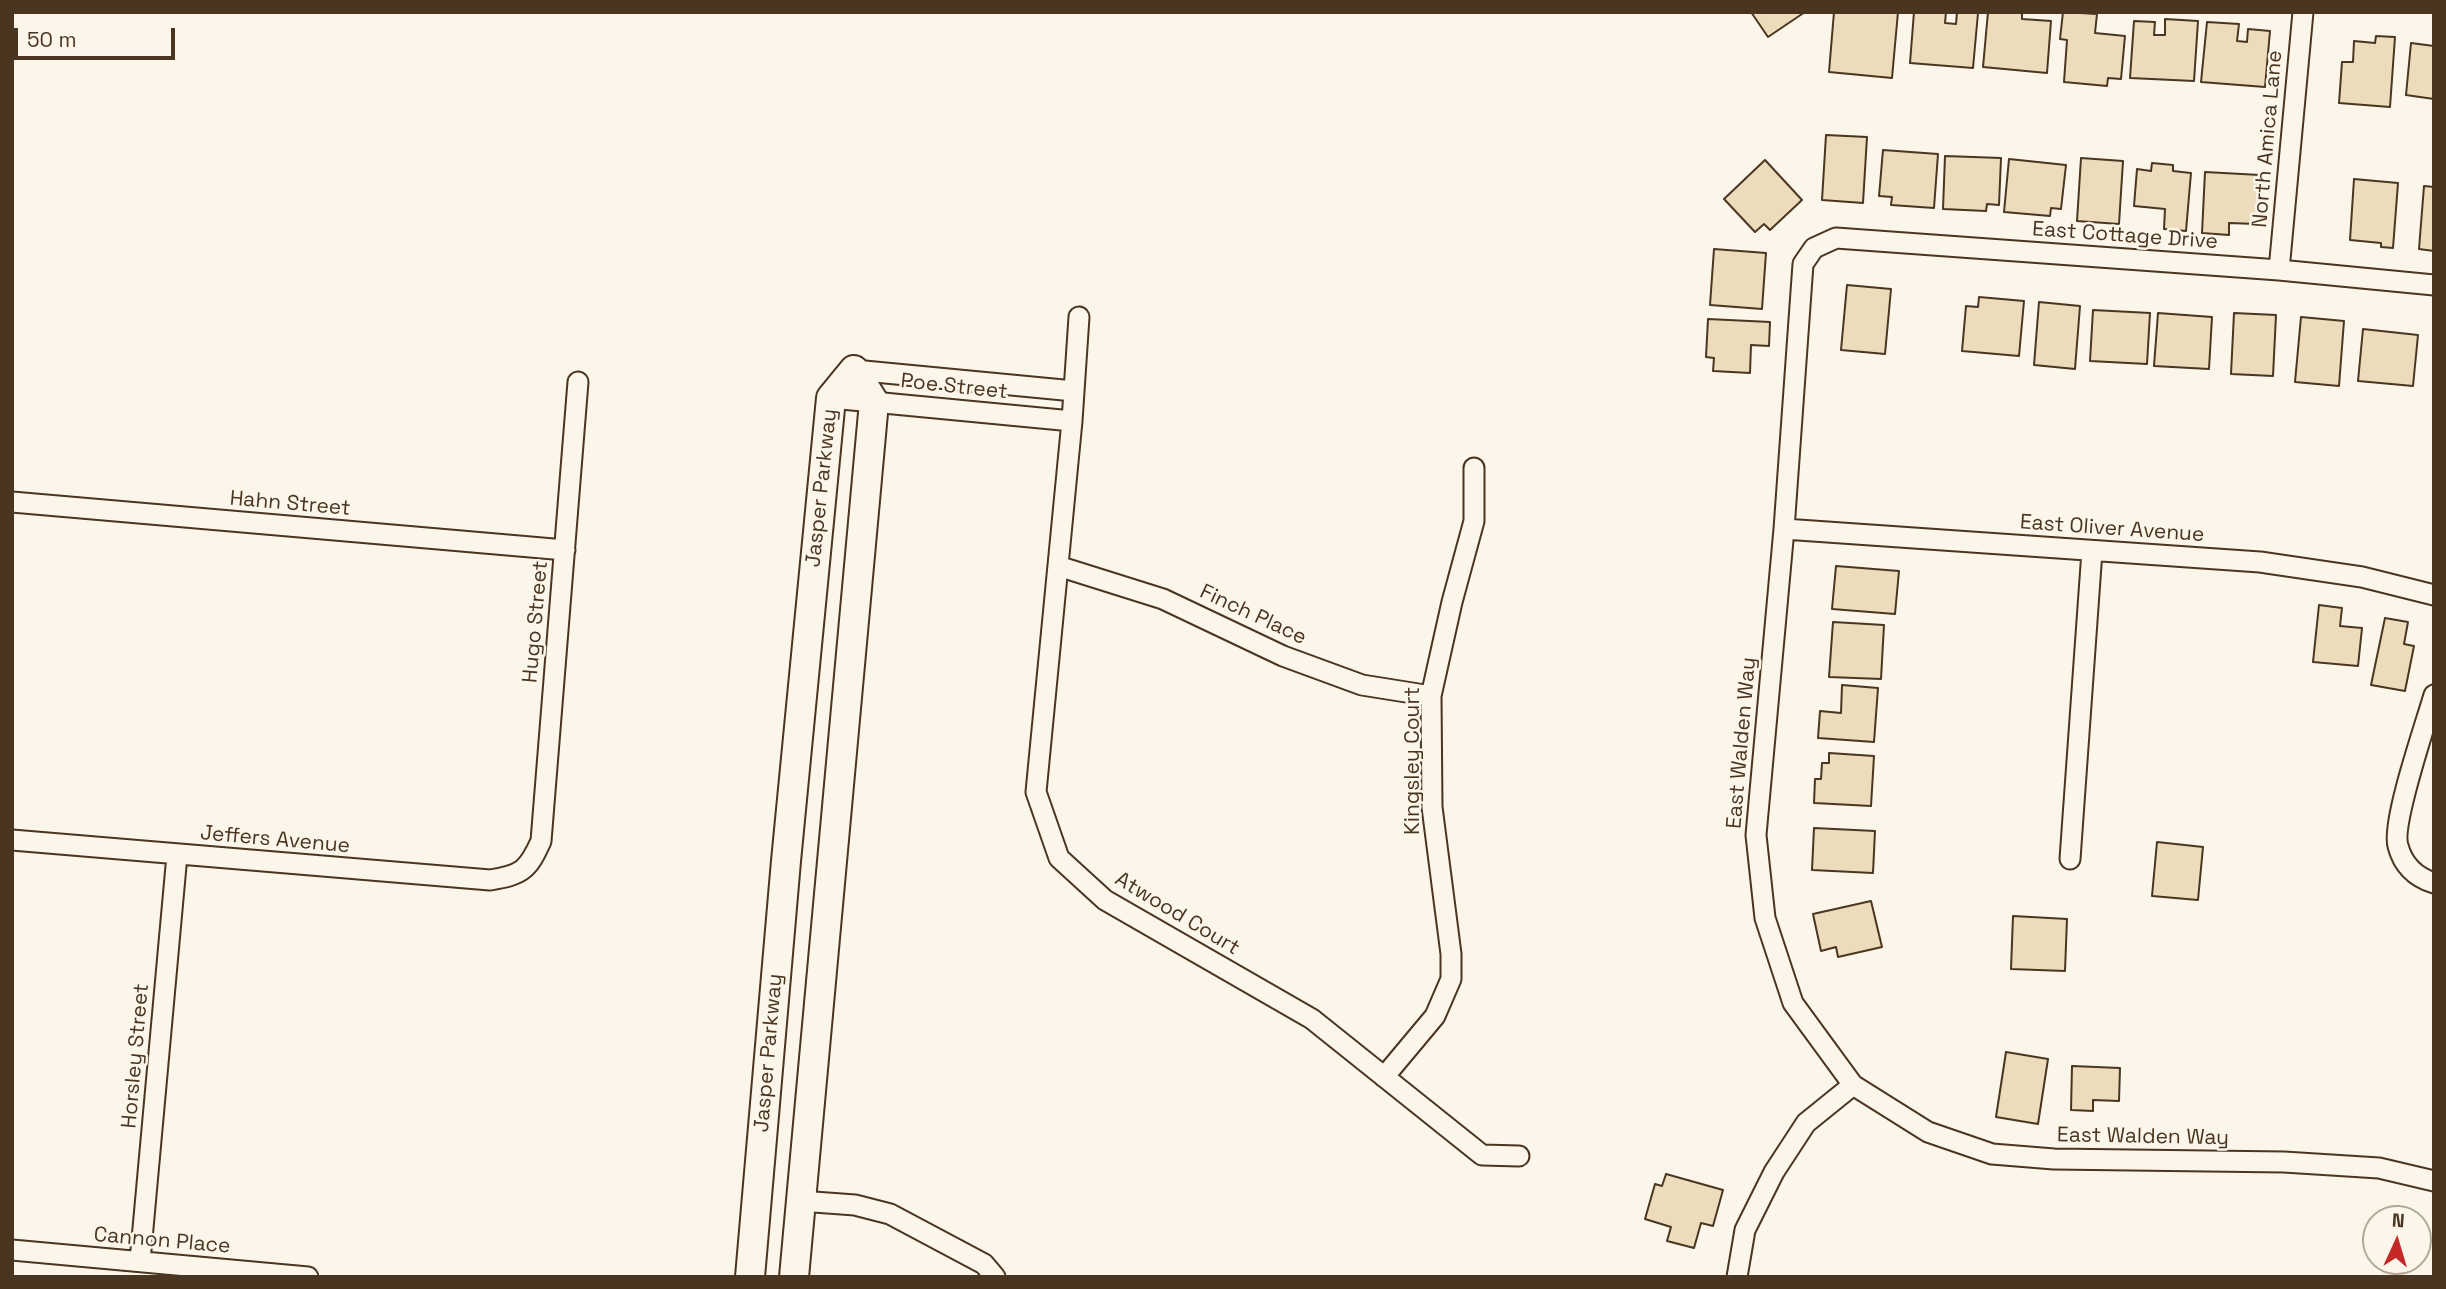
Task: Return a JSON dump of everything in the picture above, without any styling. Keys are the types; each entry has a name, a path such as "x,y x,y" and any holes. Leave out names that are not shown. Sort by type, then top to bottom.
{"street":[{"name":"North Amica Lane","path":"2279,270 2303,12"},
{"name":"East Cottage Drive","path":"1814,248 1836,238 2279,270 2434,285"},
{"name":"East Walden Way","path":"1814,248 1803,264 1784,529 1756,835 1765,918 1793,1003 1853,1085 1928,1132 1993,1154 2053,1159 2284,1162 2352,1166 2379,1168 2434,1181"},
{"name":"Atwood Court","path":"1079,317 1072,422 1036,792 1059,858 1105,900 1312,1019 1482,1155 1519,1156"},
{"name":"Poe Street","path":"854,370 1074,391"},
{"name":"Jasper Parkway","path":"750,1277 787,848 831,398 854,370 874,402 793,1277"},
{"name":"Hugo Street","path":"531,864 541,841 578,382"},
{"name":"Poe Street","path":"831,398 1072,422"},
{"name":"Kingsley Court","path":"1384,1076 1435,1016 1451,979 1451,954 1432,807 1431,695 1474,521 1474,468"},
{"name":"Hahn Street","path":"12,502 565,550"},
{"name":"East Oliver Avenue","path":"1784,529 2260,562 2362,578 2434,595"},
{"path":"2070,859 2092,551"},
{"name":"Finch Place","path":"1058,566 1163,599 1283,656 1362,685 1431,695"},
{"path":"2434,695 2399,815 2397,844 2406,867 2434,883"},
{"name":"Jeffers Avenue","path":"12,840 490,880 511,877 531,864"},
{"name":"Horsley Street","path":"140,1261 177,855"},
{"path":"1737,1277 1745,1230 1774,1172 1806,1123 1853,1085"},
{"path":"800,1201 855,1205 890,1214 984,1264 995,1277"},
{"name":"Cannon Place","path":"12,1250 308,1277"}],"building":[{"path":"1751,12 1805,12 1768,37"},
{"path":"1834,12 1898,12 1892,78 1829,72"},
{"path":"1914,12 1946,12 1945,23 1956,24 1957,12 1978,13 1973,68 1910,63"},
{"path":"1988,12 2022,12 2022,19 2051,21 2047,73 1983,67"},
{"path":"2063,12 2097,14 2095,33 2125,36 2121,79 2108,78 2107,86 2064,82 2067,40 2060,39"},
{"path":"2165,19 2198,21 2194,81 2130,78 2134,21 2155,22 2154,35 2165,35"},
{"path":"2207,22 2239,24 2237,41 2247,42 2248,29 2270,31 2265,87 2201,82"},
{"path":"2376,36 2395,37 2390,107 2339,103 2342,62 2353,62 2354,41 2375,43"},
{"path":"2411,43 2434,46 2434,99 2406,95"},
{"path":"1826,135 1867,137 1863,203 1822,200"},
{"path":"1883,150 1938,154 1934,208 1891,205 1892,197 1879,196"},
{"path":"1945,156 2001,158 1999,205 1987,204 1986,211 1943,209"},
{"path":"2081,158 2123,161 2119,224 2077,221"},
{"path":"2009,159 2066,165 2061,209 2051,208 2050,216 2004,212"},
{"path":"1765,160 1802,200 1770,230 1764,224 1755,232 1724,199"},
{"path":"2152,163 2173,165 2173,171 2191,173 2186,231 2164,229 2165,209 2134,206 2137,169 2151,171"},
{"path":"2205,172 2260,175 2257,224 2229,223 2229,235 2202,233"},
{"path":"2354,179 2398,183 2393,248 2381,247 2381,243 2350,240"},
{"path":"2424,186 2434,187 2434,251 2419,249"},
{"path":"1714,249 1766,253 1762,309 1710,305"},
{"path":"1847,285 1891,289 1885,354 1841,350"},
{"path":"1979,297 2024,301 2019,356 1962,351 1966,306 1978,307"},
{"path":"2039,302 2080,306 2075,369 2034,365"},
{"path":"2093,310 2150,313 2147,364 2090,361"},
{"path":"2158,313 2212,317 2209,369 2154,366"},
{"path":"2234,313 2276,315 2273,376 2231,374"},
{"path":"2301,317 2344,321 2339,386 2295,382"},
{"path":"1708,319 1770,322 1769,346 1751,345 1750,373 1713,371 1714,358 1706,357"},
{"path":"2363,329 2418,335 2413,386 2358,381"},
{"path":"1836,566 1899,571 1895,614 1832,609"},
{"path":"2319,605 2342,608 2340,626 2362,628 2358,666 2313,662"},
{"path":"2385,618 2408,622 2404,644 2414,646 2405,691 2371,685"},
{"path":"1833,622 1884,625 1881,679 1829,677"},
{"path":"1842,685 1878,688 1874,742 1818,738 1820,711 1841,713"},
{"path":"1829,753 1874,756 1871,806 1814,803 1815,779 1821,779 1822,763 1829,763"},
{"path":"1814,828 1875,831 1873,873 1812,870"},
{"path":"2157,842 2203,847 2198,900 2152,896"},
{"path":"1871,901 1882,947 1838,957 1836,947 1821,951 1813,914"},
{"path":"2013,916 2067,919 2065,971 2011,969"},
{"path":"2006,1052 2048,1059 2038,1124 1996,1117"},
{"path":"2072,1066 2120,1068 2119,1101 2093,1100 2093,1111 2071,1110"},
{"path":"1666,1174 1723,1190 1713,1226 1701,1223 1694,1248 1667,1241 1671,1227 1645,1219 1655,1184 1662,1186"}]}
